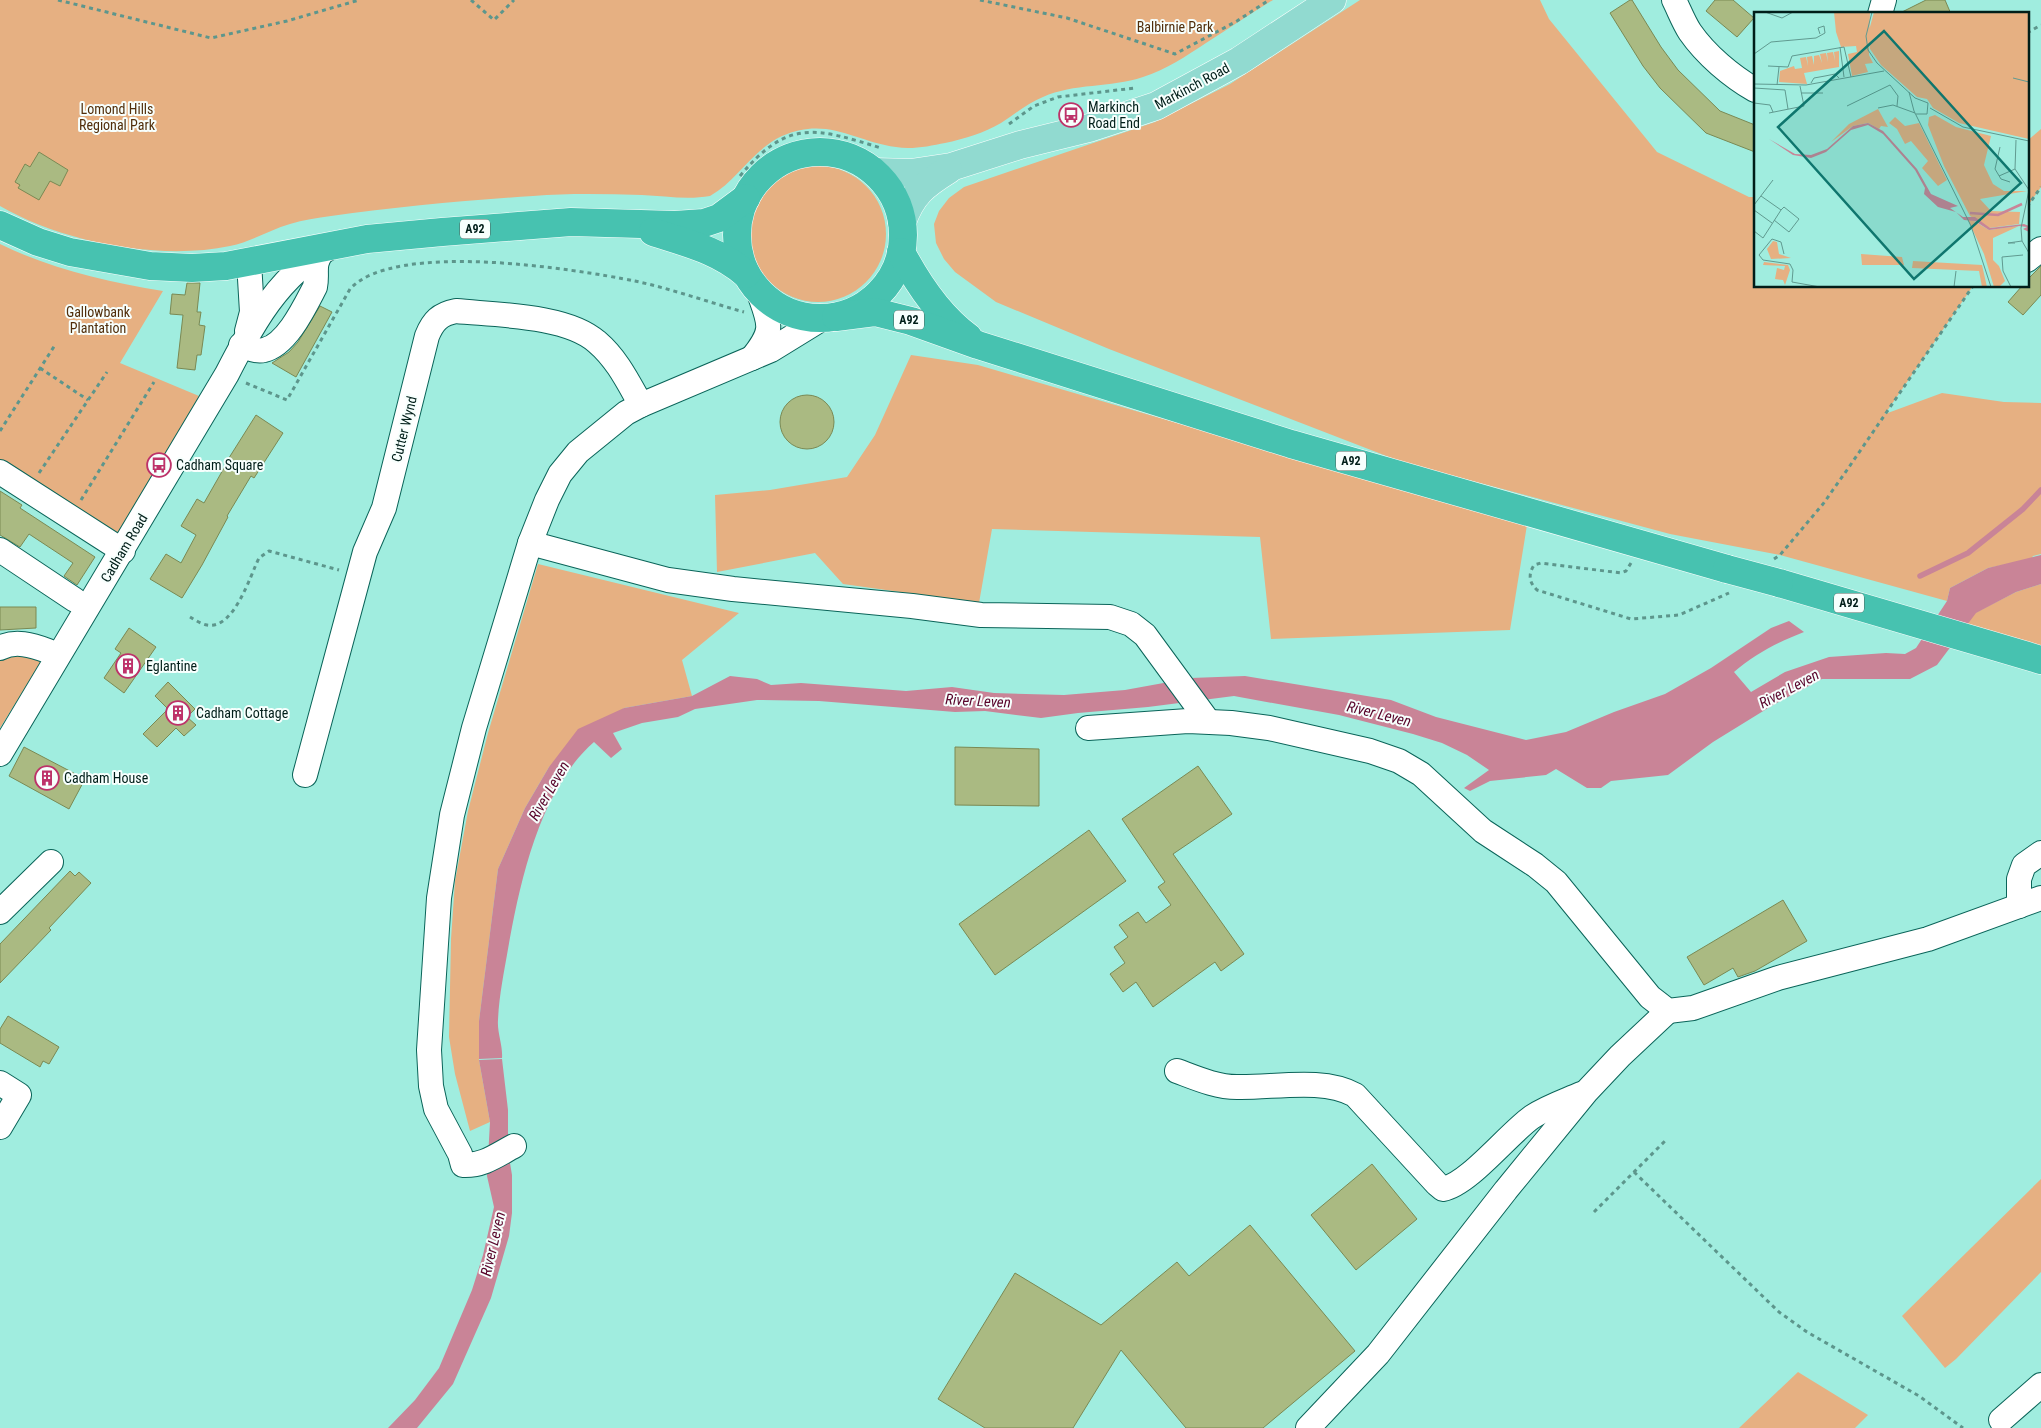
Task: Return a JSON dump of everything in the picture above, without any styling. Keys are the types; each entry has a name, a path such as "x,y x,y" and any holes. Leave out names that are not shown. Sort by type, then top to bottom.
{"highway":[{"name":"A92","path":"0,225 38,242 70,252 150,266 192,268 226,266 327,249 367,239 442,232 571,222 675,225 704,223 719,218 741,189 760,178 780,162 804,154 829,153 853,159 879,161 888,187 897,204 902,222 901,252 893,275 878,294 859,309 830,317"},
{"name":"A92","path":"741,189 737,236 739,256 753,283"},
{"name":"A92","path":"619,223 704,249 730,260 775,305 793,314 813,318 875,312 911,321 978,345 1729,581 1779,583 2035,658"},
{"name":"A92","path":"901,252 915,278 952,326 978,345"}],"main road":[{"name":"Markinch Road","path":"879,161 911,173 951,168 1020,145 1089,128 1156,106 1239,61 1332,0"},
{"name":"Markinch Road","path":"902,222 908,205 917,192 951,168"}],"street":[{"path":"1674,0 1690,32 1712,57 1739,81 1754,89"},
{"path":"243,342 257,350 265,350 283,338 315,287 316,260 327,249"},
{"name":"Cadham Road","path":"0,754 123,551 227,374 243,342 279,287 300,266 327,249"},
{"path":"2028,259 2041,249"},
{"name":"Cadham Road","path":"243,342 252,312 249,262"},
{"path":"751,359 769,333 769,322 753,283"},
{"name":"Cutter Wynd","path":"304,775 365,552 384,508 427,336 430,326 437,318 446,313 456,311 554,321 576,328 589,335 619,366 641,405"},
{"path":"514,1146 482,1164 473,1166 463,1165 460,1154 436,1109 431,1086 429,1050 436,929 452,816 474,728 528,550 547,500 560,474 578,452 605,429 641,405 771,350 830,317"},
{"path":"0,472 123,551"},
{"path":"0,550 75,600"},
{"path":"528,550 668,580 734,590 912,606 981,615 1110,617 1131,624 1144,635 1205,716"},
{"path":"0,648 30,644 48,651"},
{"path":"1088,728 1205,716 1269,728 1370,751 1399,761 1421,774 1484,831 1535,865 1556,882 1650,997 1668,1011"},
{"path":"1308,1428 1378,1354 1586,1091 1668,1011 1693,1008 1778,978 1928,939 2030,902 2019,879 2024,865 2041,853"},
{"path":"0,912 52,862"},
{"path":"1177,1071 1210,1083 1234,1087 1322,1085 1343,1088 1355,1095 1437,1184 1443,1188 1460,1183 1511,1134 1534,1116 1586,1091"},
{"path":"0,1127 10,1089"},
{"path":"2001,1420 2041,1385"}],"path":[{"path":"58,0 211,38 287,21 359,0"},
{"path":"471,0 494,20 514,0"},
{"path":"980,0 1067,18 1175,54 1237,22 1269,0"},
{"path":"2028,32 2041,25"},
{"path":"1007,125 1034,106 1058,97 1118,91 1142,85"},
{"path":"741,189 764,151 798,133 811,131 828,133 879,161"},
{"path":"2028,206 2041,188"},
{"path":"1780,555 1833,490 1972,288"},
{"path":"0,431 55,345"},
{"path":"40,368 88,400"},
{"path":"27,490 107,372"},
{"path":"70,518 154,382"},
{"path":"190,617 209,626 223,621 237,605 258,561 269,551 359,575"},
{"path":"1631,557 1630,568 1626,572 1621,573 1541,563 1534,565 1529,577 1531,584 1537,590 1631,619 1679,615 1729,581"},
{"path":"1594,1212 1667,1139"},
{"path":"1634,1172 1779,1312 1806,1332 1919,1396 1964,1428"}],"green space":[{"name":"Lomond Hills Regional Park","path":"0,0 1273,0 1160,71 1118,83 1080,87 1043,97 988,130 952,141 920,147 902,148 827,129 798,130 771,142 753,157 729,182 710,196 685,198 560,194 432,204 310,219 230,246 202,250 173,251 112,245 81,238 52,230 0,206"},
{"path":"1360,0 1540,0 1549,19 1657,152 1749,197 1754,197 1754,288 1972,288 1885,414 1942,393 2004,402 2041,403 2041,554 2033,556 2031,559 1988,568 1950,588 1947,601 1780,555 1670,534 1402,462 1109,349 996,302 955,272 944,259 936,243 934,224 939,211 949,198 964,187 1155,122 1230,84"},
{"path":"2041,129 2041,187 2028,206 2028,140"},
{"path":"818,166 844,171 856,177 866,186 875,196 881,208 886,234 881,260 875,272 866,282 856,291 844,297 818,302 792,297 780,291 770,282 761,272 755,260 750,234 755,208 761,196 770,186 780,177 792,171"},
{"name":"Gallowbank Plantation","path":"0,244 39,261 80,274 163,291 120,363 199,396 119,536 0,461"},
{"path":"911,355 978,365 1527,525 1510,630 1271,639 1260,537 992,529 979,603 843,584 815,553 717,572 715,495 770,490 847,477 875,435"},
{"path":"538,564 739,613 682,660 692,696 624,708 549,767 525,808 498,869 479,1021 479,1060 490,1122 470,1131 455,1074 449,1037 451,939 455,881 468,811 488,733"},
{"path":"2041,584 2041,660 1920,624 1975,613 2016,592"},
{"path":"0,648 48,651 0,728"},
{"path":"2041,1179 2041,1272 1945,1368 1902,1316"},
{"path":"1798,1372 1868,1415 1855,1428 1739,1428"}],"water":[{"name":"River Leven","path":"2041,555 2041,584 2016,592 1976,613 1937,665 1910,679 1822,679 1773,705 1713,742 1668,775 1611,781 1601,788 1587,788 1556,769 1546,775 1490,781 1470,791 1464,788 1489,770 1467,755 1442,743 1339,715 1234,696 1041,718 985,711 955,712 819,701 757,700 695,709 678,717 642,723 613,733 622,749 611,758 594,742 575,762 559,785 546,810 526,866 508,949 498,1020 502,1058 479,1059 479,1021 498,869 525,808 549,767 578,729 624,708 692,696 730,676 757,679 771,685 801,683 906,691 952,687 994,693 1064,695 1125,690 1191,678 1245,676 1391,700 1436,717 1526,740 1566,732 1665,694 1711,668 1771,628 1789,621 1804,632 1767,649 1734,672 1751,692 1785,672 1829,657 1886,653 1905,654 1916,648 1947,601 1950,588 1988,568"},
{"name":"River Leven","path":"502,1059 508,1110 508,1151 512,1175 512,1213 509,1236 491,1298 453,1384 417,1428 388,1428 415,1400 439,1368 472,1290 483,1255 494,1207 487,1176 490,1122 479,1060"}],"building":[{"path":"1632,0 1661,47 1678,70 1720,111 1754,125 1754,152 1706,133 1660,88 1643,66 1610,13"},
{"path":"1715,0 1733,0 1754,18 1737,37 1706,11"},
{"path":"1926,0 1945,0 1950,12 1902,12"},
{"path":"39,152 68,170 60,186 50,181 39,200 18,188 20,185 15,182 25,164 30,167"},
{"path":"2041,266 2041,295 2023,315 2008,302 2020,288 2028,288 2028,279"},
{"path":"187,283 200,283 197,312 201,312 199,325 205,326 201,355 197,355 195,370 177,368 183,315 170,314 172,294 185,295"},
{"path":"320,306 332,312 296,377 272,363 289,352 298,342"},
{"path":"807,395 817,397 826,403 832,412 834,422 832,432 826,441 817,447 807,449 797,447 788,441 782,432 780,422 782,412 788,403 797,397"},
{"path":"256,415 283,433 254,478 251,476 182,598 150,579 166,554 181,563 196,535 181,526 197,499 204,503 227,461"},
{"path":"0,491 22,505 20,508 95,557 77,585 64,576 73,563 29,534 20,547 0,535"},
{"path":"0,607 36,607 36,628 0,630"},
{"name":"Eglantine","path":"129,628 156,647 124,693 104,678 121,653 115,649"},
{"name":"Cadham Cottage","path":"168,682 195,709 187,717 196,725 184,736 176,728 157,747 143,734 168,709 155,696"},
{"name":"Cadham House","path":"24,747 85,779 69,809 9,776"},
{"path":"955,747 1039,749 1039,806 955,805"},
{"path":"1198,766 1232,814 1173,854 1244,954 1221,971 1215,962 1153,1007 1136,982 1123,992 1110,974 1125,963 1114,947 1128,937 1119,925 1138,912 1146,923 1171,905 1158,887 1165,882 1122,819"},
{"path":"1089,830 1126,881 995,975 959,924"},
{"path":"70,871 75,876 79,872 91,883 49,928 51,930 0,983 0,944"},
{"path":"1783,900 1807,941 1755,971 1738,977 1733,968 1704,985 1687,957"},
{"path":"8,1016 59,1047 49,1064 43,1061 40,1067 0,1043 0,1029"},
{"path":"1372,1164 1417,1219 1356,1270 1311,1215"},
{"path":"1250,1225 1355,1351 1263,1428 1186,1428 1121,1350 1073,1428 985,1428 938,1399 1015,1273 1101,1325 1177,1262 1189,1276"}],"waterway":[{"path":"1920,576 1968,553 2023,509 2041,490"}],"place":[{"name":"Markinch Road End","path":"1071,115"},
{"name":"Cadham Square","path":"159,465"},
{"name":"Eglantine","path":"128,666"},
{"name":"Cadham Cottage","path":"178,713"},
{"name":"Cadham House","path":"47,778"}],"park label":[{"name":"Balbirnie Park","path":"1175,27"}]}
